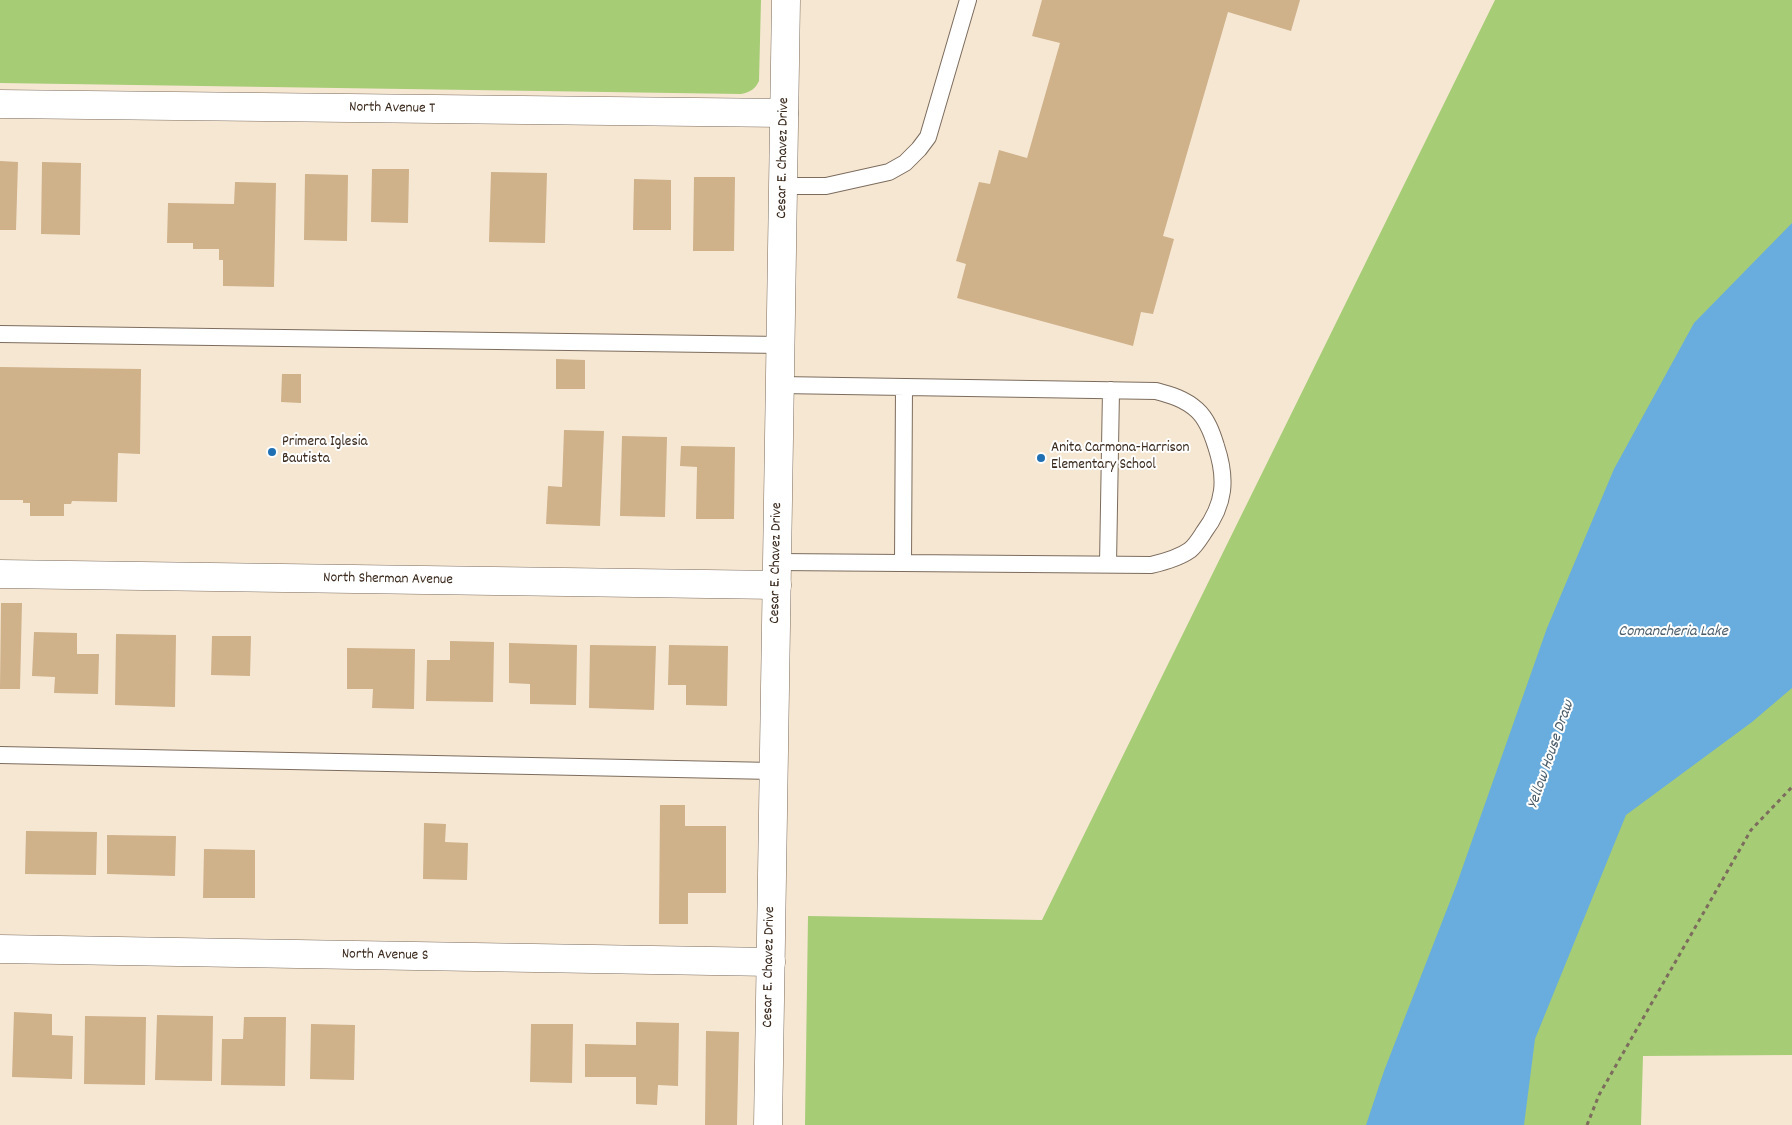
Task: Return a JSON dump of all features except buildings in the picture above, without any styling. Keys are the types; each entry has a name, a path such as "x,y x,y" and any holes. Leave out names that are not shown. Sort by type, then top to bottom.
{"street":[{"name":"Cesar E. Chavez Drive","path":"768,1125 786,0"},
{"name":"North Avenue T","path":"0,104 784,113"},
{"name":"North Sherman Avenue","path":"0,574 777,574"},
{"name":"North Avenue S","path":"0,949 771,962"}],"lane":[{"path":"783,186 826,186 889,172 905,163 919,149 928,137 968,0"},
{"path":"0,334 781,344"},
{"path":"777,574 902,563 1151,564 1174,558 1189,550 1199,540 1214,519 1222,500 1220,457 1206,420 1198,410 1185,401 1156,391 780,385"},
{"path":"902,563 904,387"},
{"path":"1108,564 1111,390"},
{"path":"0,755 774,771"}],"path":[{"path":"1587,1125 1599,1095 1751,830 1792,787"}],"green space":[{"path":"0,0 761,0 759,81 752,90 741,94 0,83"},
{"path":"1495,0 1792,0 1792,1055 1643,1056 1641,1125 805,1125 808,916 1042,920"}],"water":[{"name":"Comancheria Lake","path":"1792,223 1792,688 1752,722 1626,815 1535,1039 1524,1125 1366,1125 1384,1071 1456,886 1547,628 1614,469 1694,323"}],"place":[{"name":"Primera Iglesia Bautista","path":"272,452"},
{"name":"Anita Carmona-Harrison Elementary School","path":"1041,458"}],"water label":[{"name":"Yellow House Draw","path":"1552,755"}]}
